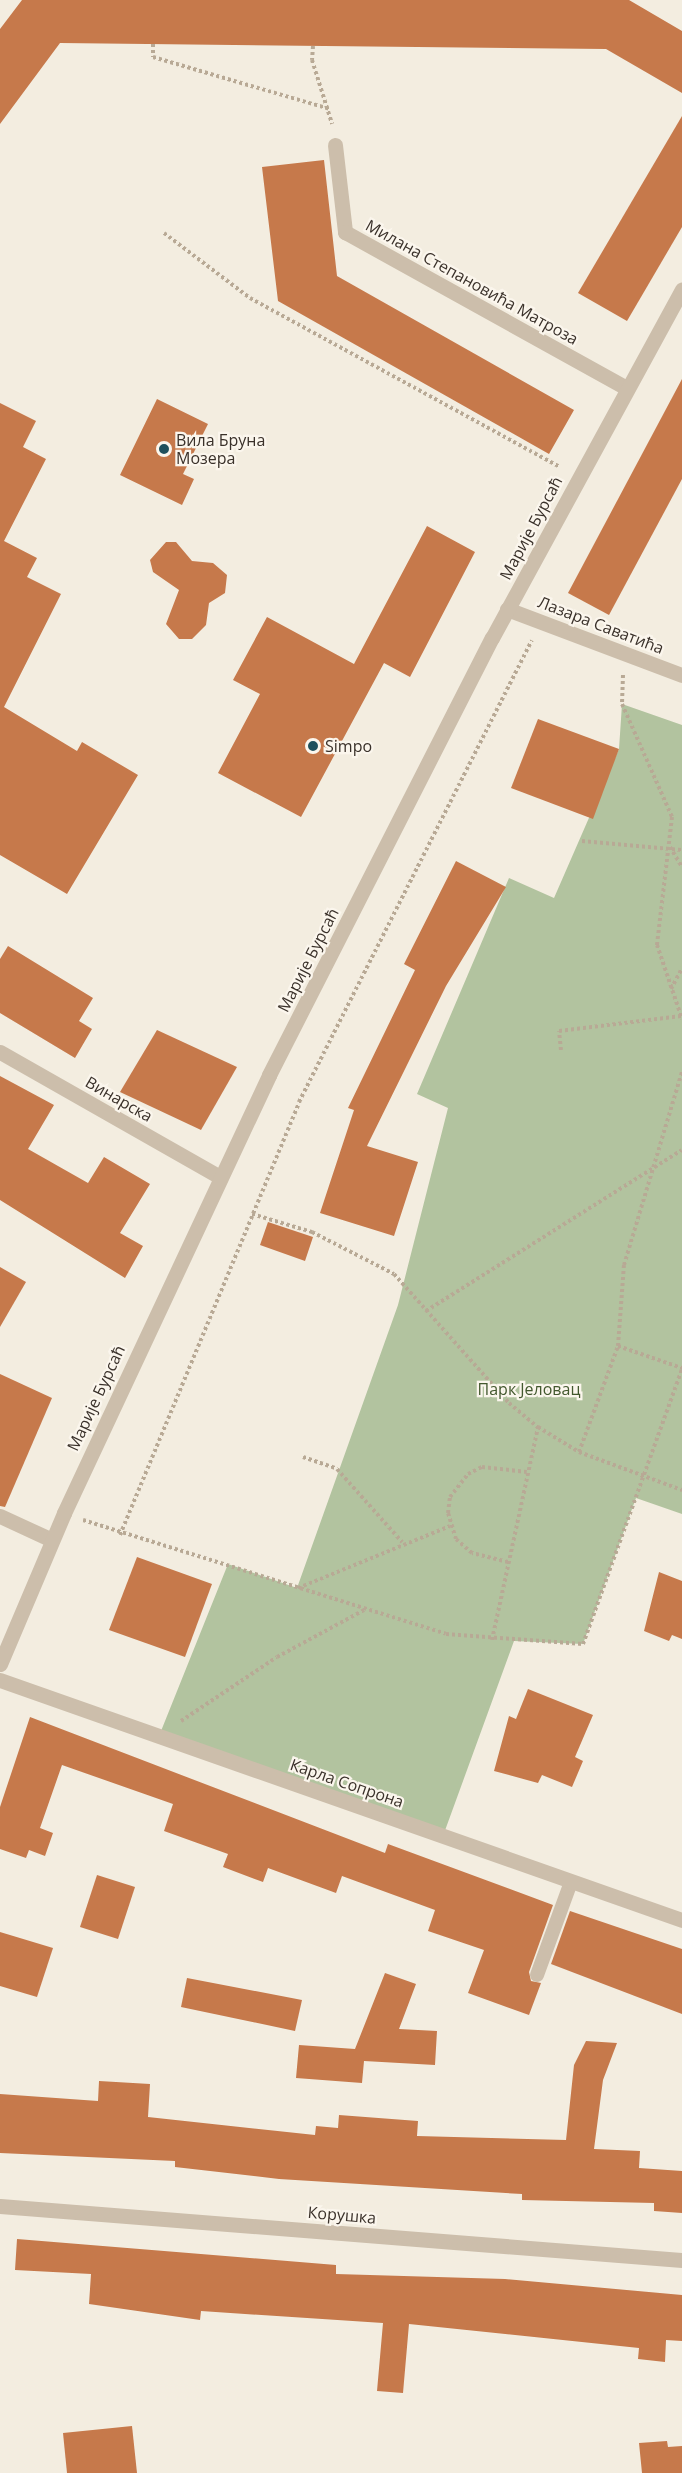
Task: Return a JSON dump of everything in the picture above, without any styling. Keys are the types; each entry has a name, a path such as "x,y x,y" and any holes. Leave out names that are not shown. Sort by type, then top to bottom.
{"street":[{"name":"Милана Степановића Матроза","path":"335,145 345,232 626,388"},
{"name":"Марије Бурсаћ","path":"0,1664 64,1513 220,1177 507,609 626,388 682,290"},
{"name":"Лазара Саватића","path":"507,609 682,675"},
{"name":"Винарска","path":"0,1052 220,1177"},
{"path":"0,1516 52,1540"},
{"name":"Карла Сопрона","path":"0,1680 682,1920"},
{"name":"Корушка","path":"0,2206 682,2260"}],"lane":[{"path":"537,1975 571,1882"}],"path":[{"path":"153,44 153,57 330,109"},
{"path":"313,46 312,60 330,109 335,145"},
{"path":"164,233 250,298 578,477"},
{"path":"120,1535 299,1102 541,622"},
{"path":"561,1050 559,1031 682,1017 657,945 672,816 622,704 624,653"},
{"path":"582,841 670,847 682,850"},
{"path":"670,847 682,867"},
{"path":"671,989 682,968"},
{"path":"579,1452 618,1346 624,1265 682,1072"},
{"path":"426,1311 682,1150"},
{"path":"252,1214 312,1232 394,1274 509,1403 538,1427 579,1452 682,1490"},
{"path":"64,1513 120,1535 153,1538 297,1588 446,1634 492,1640 583,1644 682,1368 618,1346"},
{"path":"492,1640 538,1427"},
{"path":"303,1457 337,1469 402,1542"},
{"path":"508,1562 472,1553 450,1526 450,1497 468,1474 494,1466 527,1472"},
{"path":"297,1588 402,1542 450,1526"},
{"path":"159,1736 277,1657 365,1609"}],"green space":[{"name":"Парк Јеловац","path":"622,704 682,725 682,1514 636,1498 583,1644 514,1641 443,1836 159,1736 228,1564 297,1588 398,1305 448,1108 417,1094 509,878 554,898 619,749"}],"building":[{"path":"22,0 629,0 682,31 682,93 606,49 60,43 0,124 0,29"},
{"path":"682,116 682,227 627,321 578,293"},
{"path":"324,160 337,276 574,410 549,454 278,301 262,167"},
{"path":"682,379 682,479 609,615 568,593"},
{"name":"Вила Бруна Мозера","path":"157,399 208,424 183,474 194,479 182,505 120,475"},
{"path":"0,403 36,421 23,447 46,459 4,541 37,558 27,577 61,594 4,707 77,751 82,742 138,775 67,894 0,855"},
{"path":"427,526 475,552 410,677 384,663 301,817 218,773 260,694 233,680 267,617 354,664"},
{"path":"166,542 176,542 192,561 213,563 227,575 225,593 209,603 206,625 192,639 179,639 166,624 179,590 153,572 150,560"},
{"path":"538,719 619,749 593,819 511,788"},
{"path":"456,861 506,887 446,986 367,1146 418,1162 394,1236 320,1213 354,1110 348,1108 415,970 404,964"},
{"path":"8,946 93,998 79,1021 92,1029 75,1058 0,1013 0,959"},
{"path":"157,1030 237,1067 201,1130 120,1092"},
{"path":"0,1076 54,1105 28,1149 88,1183 104,1157 150,1184 120,1233 143,1246 125,1278 0,1200"},
{"path":"268,1222 313,1237 305,1261 260,1245"},
{"path":"0,1267 26,1282 0,1327"},
{"path":"0,1374 52,1398 5,1507 0,1506"},
{"path":"137,1557 212,1584 185,1657 109,1630"},
{"path":"659,1572 682,1581 682,1639 672,1635 669,1641 644,1631"},
{"path":"528,1689 593,1715 575,1757 583,1761 572,1787 542,1775 538,1783 494,1771 509,1716 516,1719"},
{"path":"30,1717 385,1853 388,1844 553,1905 529,1972 531,1981 541,1983 529,2015 468,1993 484,1950 428,1931 435,1910 342,1876 336,1893 268,1868 263,1882 223,1867 228,1854 164,1831 173,1804 62,1765 40,1828 53,1833 45,1856 29,1850 26,1858 0,1849 0,1807"},
{"path":"97,1875 135,1887 118,1939 80,1927"},
{"path":"570,1911 682,1949 682,2014 551,1964"},
{"path":"0,1932 53,1948 37,1997 0,1986"},
{"path":"385,1973 416,1984 399,2029 437,2031 435,2065 364,2061 362,2083 296,2078 299,2045 355,2049"},
{"path":"187,1978 302,2000 295,2031 181,2007"},
{"path":"586,2041 617,2043 603,2080 594,2149 640,2151 639,2168 682,2171 682,2213 654,2211 654,2203 522,2200 522,2194 279,2179 175,2167 175,2161 0,2153 0,2094 98,2101 99,2081 150,2084 148,2117 315,2135 316,2126 338,2128 339,2115 418,2121 417,2136 566,2140 574,2065"},
{"path":"17,2239 336,2265 336,2274 505,2279 682,2295 682,2341 666,2340 665,2362 638,2359 639,2348 409,2324 403,2393 377,2391 383,2323 201,2311 200,2320 89,2304 91,2274 15,2270"},
{"path":"132,2426 137,2473 67,2473 63,2433"},
{"path":"667,2441 668,2447 682,2446 682,2473 642,2473 639,2443"}],"place":[{"name":"Вила Бруна Мозера","path":"164,449"},
{"name":"Simpo","path":"313,746"}]}
